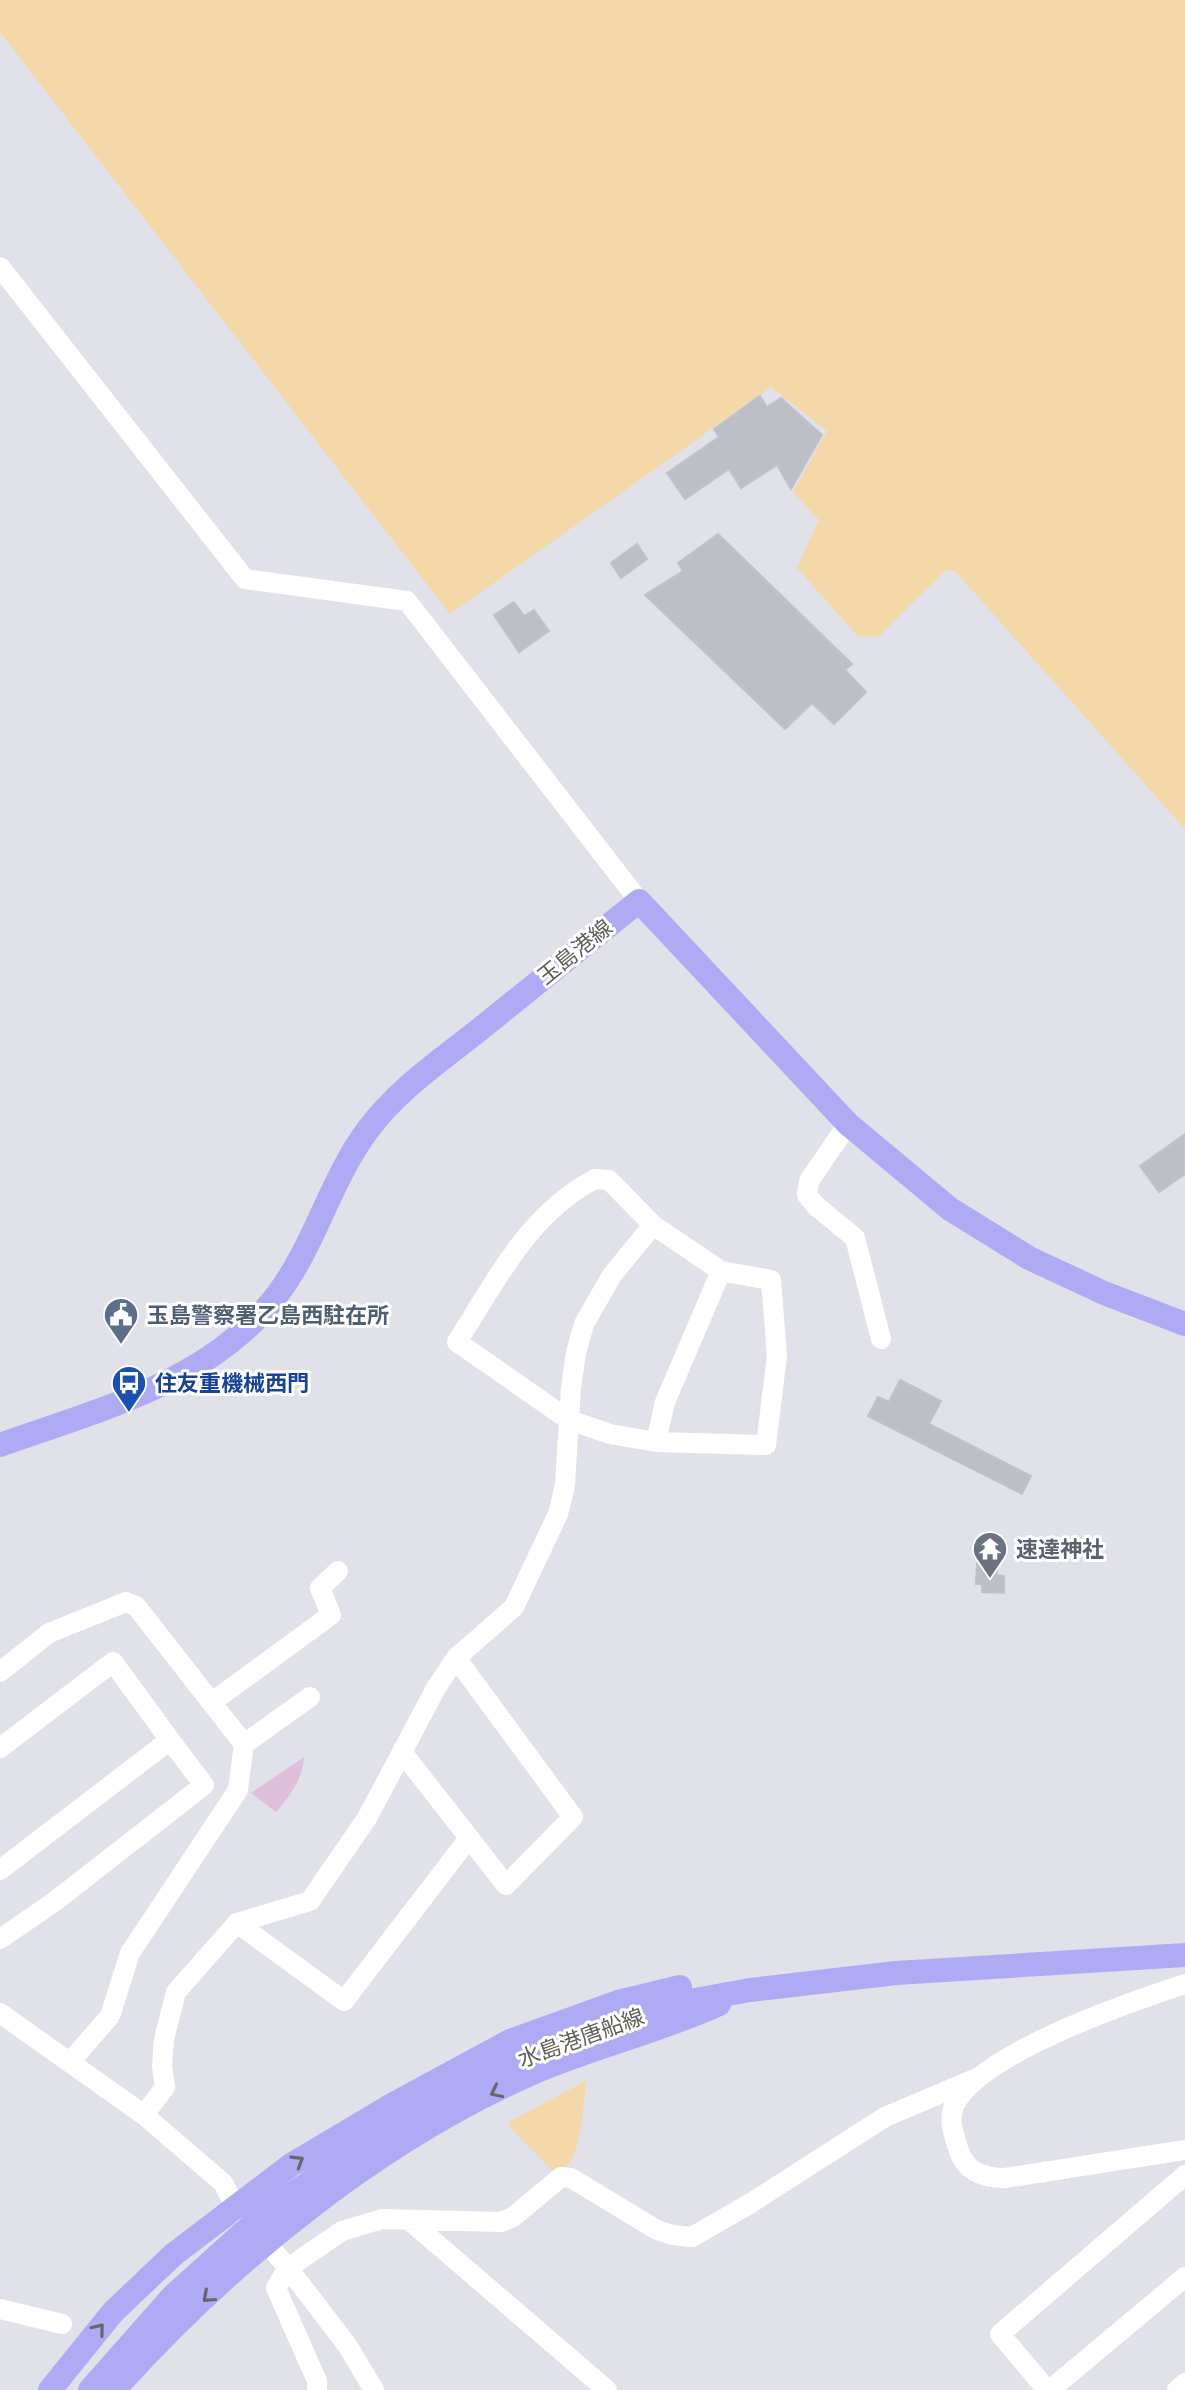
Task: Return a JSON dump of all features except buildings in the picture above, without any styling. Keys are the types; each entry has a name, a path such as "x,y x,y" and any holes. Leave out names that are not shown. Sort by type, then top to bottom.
{"main road":[{"path":"639,901 848,1124 950,1209 1029,1258 1104,1293 1185,1324"},
{"name":"玉島港線","path":"0,1445 95,1412 185,1374 237,1338 277,1294 367,1131 406,1088 639,901"},
{"name":"水島港唐船線","path":"90,2390 173,2296 265,2213 392,2125 522,2058 633,2017 684,2002 750,1990 1006,1964 1185,1955"},
{"path":"50,2390 113,2312 173,2255 291,2165 377,2113 510,2041 618,2002 685,1986 750,1990"},
{"path":"114,2390 152,2347 318,2200 434,2123 537,2072 631,2036 684,2020 750,1990"}],"street":[{"path":"0,267 245,579 407,601 639,901"},
{"path":"848,1124 809,1181 807,1195 855,1238 881,1339"},
{"path":"595,1179 609,1180 653,1225 721,1271 771,1280 777,1356 766,1445 656,1442 610,1434 569,1420 457,1342 529,1230 576,1189 595,1179"},
{"path":"144,2115 165,2087 162,2066 164,2039 176,1992 237,1923 310,1901 367,1818 436,1688 456,1658 514,1607 558,1514 565,1485 576,1353 584,1324 612,1275 653,1225"},
{"path":"656,1442 665,1402 721,1271"},
{"path":"212,1702 331,1615 320,1588 338,1571"},
{"path":"0,1672 49,1633 126,1602 136,1606 244,1744 238,1790 130,1953 110,2016 70,2062"},
{"path":"402,1752 506,1885 573,1817 456,1658"},
{"path":"0,1748 113,1662 204,1785 54,1902 0,1939"},
{"path":"244,1744 310,1697"},
{"path":"0,1870 170,1740"},
{"path":"237,1923 344,2001 469,1838"},
{"path":"1185,1984 1126,2003 996,2063 977,2078 954,2106 950,2123 959,2153 970,2169 979,2175 1005,2178 1185,2150"},
{"path":"5,2020 144,2115 223,2183 235,2206 347,2345 374,2390"},
{"path":"317,2390 317,2381 276,2288 288,2268 342,2231 382,2219 501,2222 513,2217 561,2177 571,2178 657,2230 692,2237 885,2117 977,2078"},
{"path":"1185,2175 1000,2334 1049,2390 1185,2277"},
{"path":"409,2220 607,2390"},
{"path":"0,2309 62,2324"},
{"path":"1177,2390 1185,2383"}],"shaded area":[{"path":"0,0 1185,0 1185,829 955,571 945,571 878,637 858,636 797,568 819,520 793,492 827,431 771,387 450,614 0,32"},
{"path":"304,1757 298,1780 276,1812 251,1793"},
{"path":"586,2081 576,2150 567,2166 555,2173 509,2126 511,2121"}],"place":[{"name":"玉島警察署乙島西駐在所","path":"121,1346"},
{"name":"住友重機械西門","path":"129,1414"},
{"name":"速達神社","path":"990,1580"}]}
